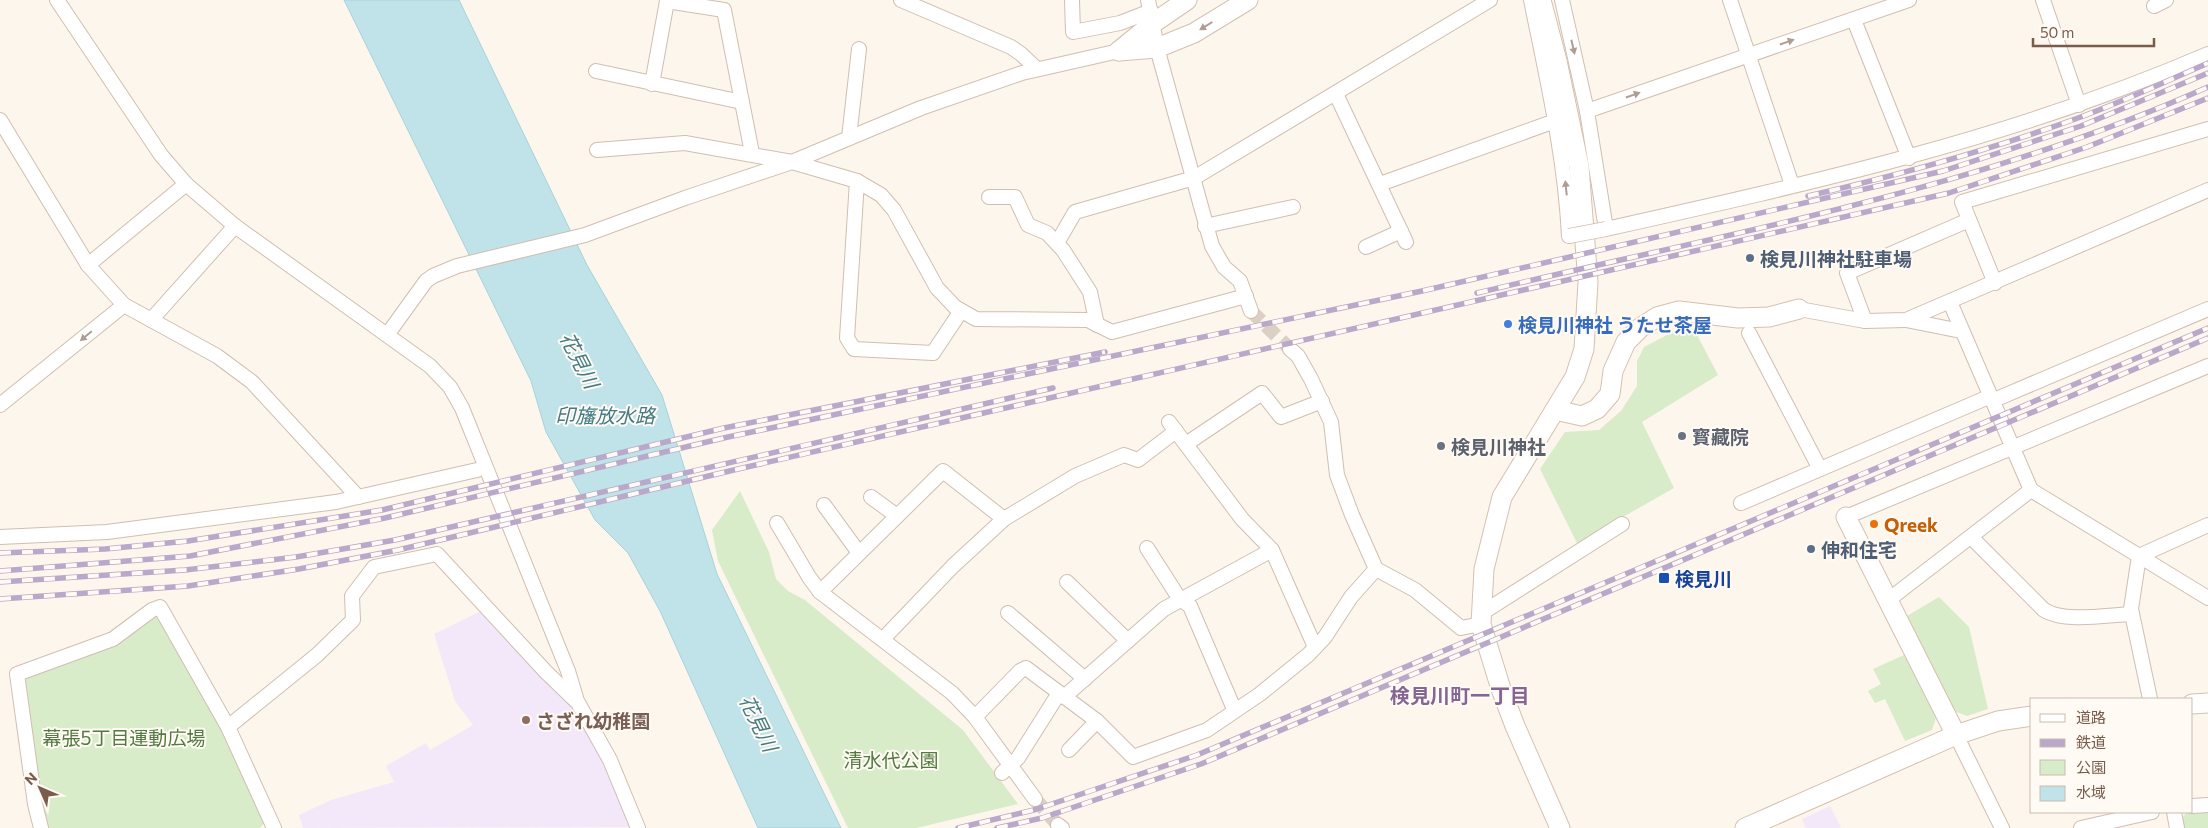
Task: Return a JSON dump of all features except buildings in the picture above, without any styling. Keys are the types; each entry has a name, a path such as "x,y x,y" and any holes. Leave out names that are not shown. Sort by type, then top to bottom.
{"street":[{"path":"57,0 161,155 186,184 235,226 430,366 450,386 462,408 568,671 577,701 610,760 638,828"},
{"path":"64,0 66,15"},
{"path":"901,0 1010,48 1021,54 1036,68"},
{"path":"1072,0 1073,32 1120,22 1187,0"},
{"path":"387,335 426,282 433,276 457,266 585,236 685,198 792,162 921,108 1036,68 1082,61 1119,51 1157,48 1194,33 1248,0"},
{"path":"1057,243 1075,212 1194,178 1490,0"},
{"path":"1531,0 1564,168 1569,236 1910,158 2041,118 2208,54"},
{"path":"1541,0 1557,60 1578,166 1588,282 1584,349 1575,377 1502,497 1484,569 1482,619 1501,689 1560,828"},
{"path":"1562,0 1587,111 1606,229"},
{"path":"1730,0 1792,185"},
{"path":"1587,111 1909,0"},
{"path":"2043,0 2079,104"},
{"path":"652,84 667,1 724,10 752,153"},
{"path":"1119,51 1150,12"},
{"path":"1150,12 1157,48 1212,246 1224,266 1240,281 1251,311"},
{"path":"1854,20 1910,158"},
{"path":"849,138 859,49"},
{"path":"596,71 742,102"},
{"path":"1336,94 1404,236 1366,247"},
{"path":"0,120 88,265 124,305 217,356 252,382 358,497"},
{"path":"1380,184 1555,121"},
{"path":"1995,284 1962,202 2208,129"},
{"path":"596,150 685,143 752,153 792,162 857,181 881,195 894,210 937,288 955,307 976,319 993,321 1088,320 1112,332 1246,296"},
{"path":"857,181 846,338 854,349 932,352 961,311"},
{"path":"88,265 186,184"},
{"path":"1906,320 1995,284 2208,190"},
{"path":"989,197 1015,197 1028,225 1047,233 1057,243 1090,292 1096,325"},
{"path":"1206,226 1293,207"},
{"path":"1865,321 1847,273 1969,220"},
{"path":"151,320 235,226"},
{"path":"1950,302 1993,398 2031,490 2208,598"},
{"path":"0,405 124,305"},
{"path":"1555,410 1582,416 1597,409 1610,394 1613,371 1626,342 1640,328 1657,317 1679,311 1738,318 1768,318 1799,309 1865,321 1906,320 1961,330"},
{"path":"1741,503 2208,309"},
{"path":"1749,333 1820,469"},
{"path":"1290,349 1298,356 1331,422 1337,475 1376,569 1415,590 1461,628 1482,619 1622,524"},
{"path":"2002,828 1846,517 2013,449 2208,366"},
{"path":"1186,444 1262,393 1281,417 1322,401"},
{"path":"883,638 947,572 1004,519 1083,473 1124,455 1138,460 1172,427 1242,519 1272,550 1315,647"},
{"path":"0,537 107,532 336,502 477,470"},
{"path":"820,592 943,471 1004,519"},
{"path":"1887,601 2031,490"},
{"path":"871,497 896,516"},
{"path":"824,505 859,553"},
{"path":"777,523 820,592 883,638 952,693 975,717 1006,769 1036,799"},
{"path":"2139,556 2208,524"},
{"path":"1970,537 2044,610 2052,615 2066,617 2132,614"},
{"path":"1147,548 1179,598 1190,606 1234,710"},
{"path":"1006,769 1018,758 1062,695 1084,679 1164,608 1179,598 1272,550"},
{"path":"228,727 317,655 353,620 352,596 374,567 437,554 546,672 577,701"},
{"path":"2139,556 2132,614 2150,698"},
{"path":"975,717 1020,671 1026,668 1097,721 1133,757 1207,730 1260,694 1315,647 1325,637 1351,597 1376,569"},
{"path":"1067,582 1128,641"},
{"path":"41,828 35,804 16,674 113,639 152,610 160,607 228,727 274,828"},
{"path":"1008,613 1084,679"},
{"path":"2193,704 2208,703"},
{"path":"1745,828 1956,734 1998,721 2030,716"},
{"path":"1068,750 1097,721"},
{"path":"2193,806 2208,805"},
{"path":"2081,828 2148,813"},
{"path":"2174,813 2177,828"}],"shaded area":[{"name":"さざれ幼稚園","path":"481,611 580,716 616,780 633,827 303,828 299,815 331,800 394,782 386,766 426,743 430,750 473,725 455,701 434,634"},
{"path":"1830,806 1841,828 1806,828 1802,819"}],"green space":[{"path":"1671,333 1696,333 1718,375 1642,422 1674,488 1577,543 1540,469 1565,432 1599,430 1621,411 1637,386 1637,361 1644,347"},
{"name":"清水代公園","path":"740,491 769,552 776,579 788,591 805,600 963,730 1018,804 916,828 848,828 718,561 712,530"},
{"path":"1939,597 1969,627 1988,709 1967,716 1954,711 1907,616"},
{"name":"幕張5丁目運動広場","path":"154,615 161,618 227,736 266,821 260,828 47,828 21,683 27,677"},
{"path":"1904,655 1936,718 1932,730 1905,741 1885,699 1875,703 1868,691 1881,684 1873,669"},
{"path":"2208,810 2208,828 2184,828 2182,818 2186,813 2193,813 2193,811"}],"water":[{"name":"印旛放水路","path":"344,0 459,0 587,265 662,395 717,574 841,828 758,828 660,611 628,553 595,520 546,432 531,381"}],"tunnel":[{"path":"1251,311 1290,349"},
{"path":"1035,799 1058,825"}],"railway":[{"path":"1808,196 1944,161 2045,130 2143,92 2208,63"},
{"path":"0,571 190,556 385,518 728,437 1422,291 1943,171 2081,126 2208,73"},
{"path":"1477,293 1847,207 1939,182 2030,155 2120,123 2208,87"},
{"path":"0,599 188,586 299,569 398,550 738,469 1949,193 2087,147 2208,98"},
{"path":"958,828 1034,810 1197,755 2208,328"},
{"path":"997,828 1042,818 1201,764 2208,338"},
{"path":"0,553 105,549 188,541 382,510 724,428 1105,352"},
{"path":"0,582 185,570 296,557 395,540 1053,388"}],"place":[{"name":"検見川神社駐車場","path":"1750,258"},
{"name":"検見川神社 うたせ茶屋","path":"1508,324"},
{"name":"寳藏院","path":"1682,436"},
{"name":"検見川神社","path":"1441,446"},
{"name":"Qreek","path":"1874,524"},
{"name":"伸和住宅","path":"1811,549"},
{"name":"検見川","path":"1664,578"},
{"name":"さざれ幼稚園","path":"526,720"}],"district":[{"name":"検見川町一丁目","path":"1460,695"}],"water label":[{"name":"花見川","path":"580,360"},
{"name":"花見川","path":"759,723"}]}
